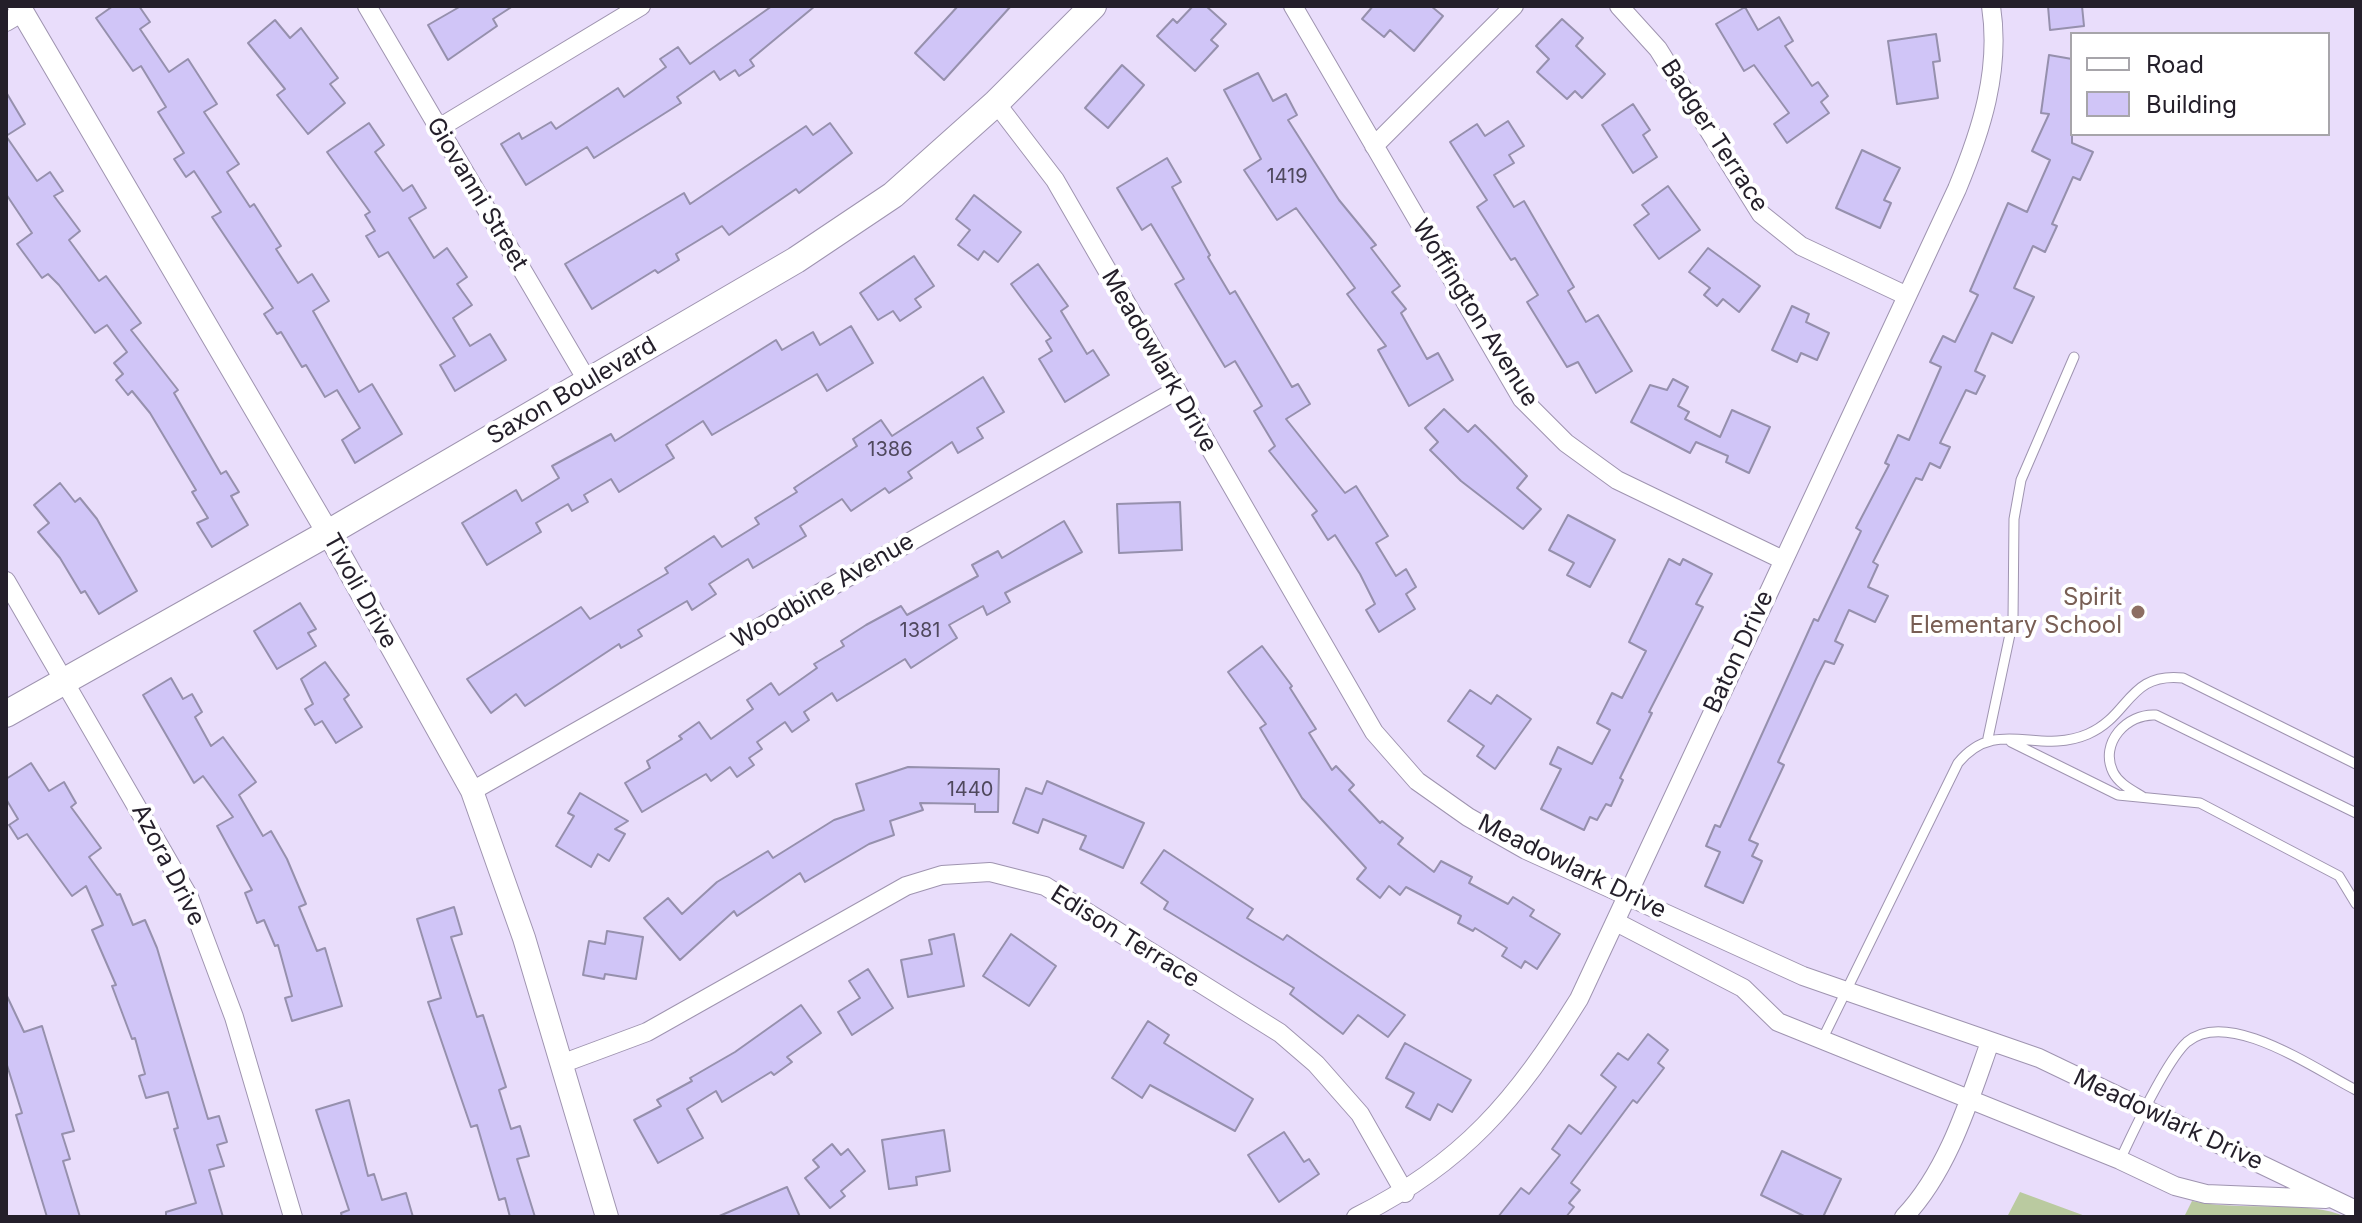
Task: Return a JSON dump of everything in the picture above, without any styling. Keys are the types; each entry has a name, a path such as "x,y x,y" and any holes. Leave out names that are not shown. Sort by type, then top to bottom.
{"main road":[{"name":"Saxon Boulevard","path":"6,714 328,533 796,260 893,195 996,103 1093,6"}],"street":[{"name":"Giovanni Street","path":"367,6 588,382"},
{"path":"439,128 641,6"},
{"name":"Woffington Avenue","path":"1293,6 1522,399 1566,443 1617,480 1781,559"},
{"path":"1374,146 1514,6"},
{"name":"Badger Terrace","path":"1619,6 1658,49 1761,214 1801,246 1905,295"},
{"name":"Baton Drive","path":"1356,1217 1405,1193 1452,1159 1490,1123 1536,1068 1579,999 1781,559 1957,189 1983,125 1991,75 1991,6"},
{"name":"Tivoli Drive","path":"16,13 328,533 472,791 503,873 607,1217"},
{"name":"Meadowlark Drive","path":"996,103 1055,180 1374,732 1417,781 1468,817 1526,850 1803,976 2039,1058 2356,1210"},
{"name":"Woodbine Avenue","path":"472,791 1175,391"},
{"name":"Azora Drive","path":"6,581 129,787 189,897 234,1017 293,1217"},
{"name":"Edison Terrace","path":"561,1064 647,1032 906,886 942,875 990,872 1045,886 1280,1033 1316,1064 1360,1114 1405,1193"},
{"name":"Meadowlark Drive","path":"1616,922 1743,988 1778,1022 2120,1160 2175,1186 2206,1194 2334,1200"},
{"path":"1904,1217 1924,1195 1970,1099 1990,1042"}],"lane":[{"path":"1822,1040 1958,763 1988,738 2013,620 2014,519 2021,480 2074,357"},
{"path":"1988,738 2056,743 2088,734 2146,682 2165,676 2183,678 2356,764"},
{"path":"2119,708 2129,721"},
{"path":"2145,799 2119,780 2110,761 2114,738 2129,721 2145,714 2166,718 2356,813"},
{"path":"2004,738 2118,795 2200,803 2339,876 2352,890 2356,904"},
{"path":"2120,1160 2144,1109 2186,1043 2204,1033 2223,1030 2248,1035 2356,1090"}],"green space":[{"path":"2020,1192 2088,1217 2007,1217"},
{"path":"2192,1201 2230,1206 2313,1208 2346,1217 2184,1217"}],"building":[{"path":"113,6 139,6 150,22 140,29 169,72 188,59 217,104 204,112 239,164 227,172 250,207 254,204 281,246 276,249 298,283 312,274 329,301 313,311 359,392 372,384 402,434 355,463 342,440 360,428 337,390 325,397 306,365 302,367 281,332 277,334 264,314 273,308 212,217 221,212 194,171 186,177 174,159 184,153 158,112 166,107 141,66 133,71 96,18"},
{"path":"461,6 513,6 493,19 497,26 448,60 428,25"},
{"path":"772,6 815,6 750,60 754,66 739,76 735,70 720,80 714,71 677,97 681,103 594,158 587,147 526,185 501,144 519,133 522,139 551,122 556,129 618,88 624,97 666,67 660,59 678,47 690,64"},
{"path":"958,6 1011,6 944,80 915,53"},
{"path":"1193,6 1206,6 1226,24 1211,40 1218,46 1195,71 1157,36 1173,19 1177,23"},
{"path":"1373,6 1431,6 1443,16 1414,51 1390,30 1384,37 1362,19"},
{"path":"2048,6 2082,6 2084,26 2050,30"},
{"path":"1745,7 1758,30 1779,17 1793,41 1785,46 1812,86 1818,82 1828,96 1821,102 1829,113 1787,143 1774,124 1789,113 1754,65 1744,71 1716,24"},
{"path":"1562,19 1583,38 1576,46 1605,74 1582,98 1575,91 1567,99 1537,72 1549,59 1536,46"},
{"path":"275,20 290,38 301,28 338,78 330,84 345,103 308,134 277,95 285,89 248,43"},
{"path":"1936,34 1940,61 1933,62 1938,98 1897,104 1888,41"},
{"path":"2049,55 2070,59 2070,136 2072,143 2093,152 2080,180 2073,177 2052,224 2057,226 2045,252 2033,246 2014,288 2034,297 2012,343 1992,333 1975,371 1985,376 1976,394 1966,390 1940,443 1950,447 1940,468 1930,463 1922,480 1916,478 1873,562 1878,565 1868,587 1888,596 1875,622 1849,610 1835,641 1843,645 1834,664 1825,661 1817,677 1778,762 1784,765 1749,840 1758,844 1752,856 1762,861 1743,903 1705,886 1720,852 1706,846 1715,825 1720,827 1814,619 1818,621 1861,531 1856,528 1889,465 1885,463 1898,435 1909,440 1941,367 1930,362 1943,336 1955,342 1978,295 1970,291 2008,203 2027,212 2050,160 2032,151 2049,114 2041,113"},
{"path":"1122,65 1144,85 1108,128 1085,108"},
{"path":"1258,73 1273,101 1286,94 1297,115 1288,120 1339,200 1376,245 1371,248 1400,286 1392,292 1406,309 1401,313 1427,359 1438,353 1453,380 1409,406 1378,350 1386,346 1347,294 1355,288 1296,208 1277,220 1244,170 1261,159 1224,90"},
{"path":"6,92 25,124 6,136"},
{"path":"1633,104 1650,130 1643,135 1657,157 1633,173 1602,125"},
{"path":"1508,121 1524,146 1509,155 1514,163 1494,175 1514,207 1524,201 1574,287 1568,291 1586,322 1598,315 1632,371 1596,393 1578,362 1567,367 1527,302 1538,295 1477,207 1487,200 1450,142 1477,124 1485,136"},
{"path":"369,123 384,145 375,152 403,191 412,185 426,208 409,218 434,258 447,248 467,277 457,284 472,305 453,318 470,346 490,334 506,360 455,391 440,365 455,356 388,252 379,257 366,236 375,231 365,215 370,212 327,152"},
{"path":"830,123 852,153 799,193 796,189 729,235 722,226 676,254 679,260 658,273 655,270 592,309 565,264 684,193 690,204 806,126 813,135"},
{"path":"6,136 37,181 50,172 63,191 54,196 80,231 69,240 99,281 106,276 141,323 131,330 178,390 174,393 221,474 226,471 239,492 231,496 248,525 212,547 197,523 208,518 192,492 196,490 150,413 132,391 128,395 116,380 123,374 114,363 127,352 107,325 95,333 59,285 48,274 42,278 17,244 32,233 6,194"},
{"path":"1862,150 1900,168 1884,200 1891,203 1880,228 1836,208"},
{"path":"1167,158 1181,182 1172,187 1210,255 1208,257 1230,294 1235,291 1292,387 1298,384 1310,404 1286,419 1345,493 1356,486 1388,536 1376,543 1396,576 1406,569 1416,587 1406,594 1415,609 1379,632 1366,610 1375,604 1360,574 1335,535 1328,540 1312,515 1317,511 1269,451 1275,446 1254,411 1262,406 1235,361 1225,367 1175,284 1184,279 1151,224 1142,230 1117,188"},
{"path":"1668,186 1700,230 1659,259 1634,225 1649,214 1642,205"},
{"path":"974,195 1021,232 998,262 984,251 978,260 958,245 970,230 956,219"},
{"path":"1708,248 1760,286 1739,312 1723,299 1717,306 1704,295 1710,288 1689,272"},
{"path":"914,256 934,286 915,299 921,307 900,321 893,311 878,320 860,293"},
{"path":"1038,264 1068,306 1061,311 1087,354 1093,350 1109,375 1065,402 1039,359 1052,351 1046,341 1051,338 1011,284"},
{"path":"1792,306 1809,314 1806,322 1829,333 1817,360 1801,353 1797,362 1772,350"},
{"path":"851,326 873,363 827,391 817,374 712,435 703,421 666,445 674,458 619,492 611,479 584,495 588,502 572,511 568,504 536,523 541,532 487,565 462,523 516,490 522,501 559,478 552,466 611,434 615,441 776,340 782,350 813,332 820,345"},
{"path":"983,377 1004,412 977,428 983,438 958,453 952,442 908,472 912,478 889,493 885,488 851,511 842,499 800,526 806,536 753,568 748,559 709,584 716,594 692,610 687,601 638,630 642,636 621,648 619,644 525,706 516,694 491,713 467,679 581,607 590,619 668,573 665,568 714,536 722,547 759,524 755,518 797,492 794,488 857,446 853,439 881,420 892,436"},
{"path":"1673,379 1688,387 1678,406 1689,412 1685,419 1720,437 1732,410 1770,427 1749,473 1726,462 1728,456 1696,442 1690,453 1631,422 1650,385 1667,390"},
{"path":"1444,409 1468,432 1475,425 1527,476 1517,488 1541,509 1523,529 1461,481 1430,450 1438,442 1425,428"},
{"path":"60,483 75,502 80,498 97,519 137,591 99,614 85,591 81,593 60,558 38,532 49,523 34,505"},
{"path":"1180,502 1182,550 1119,553 1117,504"},
{"path":"1568,515 1615,540 1590,587 1567,575 1574,563 1549,550"},
{"path":"1064,521 1082,552 1005,593 1010,602 987,615 983,606 949,625 957,638 911,668 905,659 837,701 832,693 804,712 809,720 792,732 785,722 757,742 762,749 749,758 754,765 737,777 730,767 711,781 706,774 642,812 625,783 650,768 647,761 682,739 679,736 699,722 711,739 753,709 747,700 771,683 779,695 817,668 814,664 844,646 841,641 866,625 901,606 907,615 978,576 972,565 998,551 1002,558"},
{"path":"1669,559 1680,565 1683,559 1712,574 1696,604 1703,607 1649,712 1652,713 1620,778 1623,780 1611,806 1606,804 1597,820 1590,817 1584,830 1541,809 1561,769 1550,764 1558,747 1592,764 1610,730 1597,723 1612,693 1622,698 1646,651 1629,642"},
{"path":"300,603 316,629 308,633 316,646 277,669 254,631"},
{"path":"1262,646 1292,686 1290,688 1316,729 1309,733 1332,770 1336,766 1354,785 1349,790 1380,823 1382,821 1403,838 1398,844 1434,872 1441,861 1472,877 1469,883 1508,904 1513,897 1534,910 1530,916 1560,934 1537,969 1525,961 1521,968 1502,956 1507,948 1475,928 1473,931 1458,923 1461,916 1406,887 1400,895 1389,886 1380,898 1357,879 1366,868 1302,798 1260,728 1266,724 1228,672"},
{"path":"325,662 349,695 344,699 362,727 336,743 322,721 315,725 305,709 313,704 301,679"},
{"path":"171,678 183,699 192,694 202,712 195,717 211,746 223,737 256,782 239,795 263,836 271,831 287,859 306,904 299,907 317,951 325,948 342,1006 292,1021 285,998 292,996 278,945 275,946 264,920 257,923 245,893 252,890 217,826 233,817 203,776 194,783 143,695"},
{"path":"1470,690 1491,704 1497,695 1531,719 1495,769 1477,756 1484,746 1448,721"},
{"path":"31,763 49,791 64,782 76,803 71,807 101,848 89,857 117,895 120,894 133,925 145,920 157,948 208,1119 219,1116 227,1142 217,1145 224,1166 209,1170 223,1217 166,1217 166,1212 196,1203 174,1129 178,1128 168,1092 146,1098 139,1076 145,1074 135,1038 132,1039 112,986 116,985 92,930 103,925 86,886 72,896 27,834 18,839 9,825 18,819 6,799 6,779"},
{"path":"908,767 999,769 998,812 975,812 975,804 920,803 923,810 890,821 894,835 869,844 805,882 800,873 737,916 734,911 680,960 644,918 668,898 682,914 717,882 768,851 773,858 834,820 864,810 856,784"},
{"path":"1047,781 1144,823 1123,868 1080,849 1086,836 1043,819 1038,833 1013,823 1026,788 1042,794"},
{"path":"580,793 628,821 615,829 625,834 609,861 598,854 591,867 556,846 574,816 568,813"},
{"path":"1164,850 1253,909 1247,918 1283,940 1287,935 1405,1015 1388,1037 1358,1015 1343,1034 1290,994 1294,988 1164,909 1168,902 1141,883"},
{"path":"454,907 462,934 451,937 477,1017 483,1015 506,1087 499,1090 511,1129 520,1126 529,1156 517,1159 535,1217 510,1217 505,1198 499,1200 477,1125 471,1127 428,1002 441,998 417,919"},
{"path":"607,931 643,937 636,979 605,974 604,979 583,975 589,941 605,944"},
{"path":"954,934 964,986 908,997 901,960 932,954 929,940"},
{"path":"1011,934 1056,966 1029,1006 983,976"},
{"path":"868,969 893,1008 852,1035 838,1012 860,998 849,981"},
{"path":"6,994 24,1032 42,1026 74,1131 62,1134 70,1159 63,1161 80,1217 47,1217 16,1115 22,1113 6,1062"},
{"path":"801,1005 821,1033 787,1057 792,1062 774,1075 771,1072 722,1102 716,1091 687,1109 703,1138 658,1163 634,1120 661,1106 657,1100 692,1081 690,1078 735,1052"},
{"path":"1148,1021 1169,1035 1164,1043 1253,1099 1235,1131 1150,1085 1142,1098 1112,1078"},
{"path":"1648,1034 1668,1050 1658,1063 1664,1068 1637,1103 1633,1100 1571,1183 1580,1190 1569,1203 1574,1207 1566,1217 1498,1217 1521,1188 1529,1194 1560,1155 1552,1149 1569,1125 1581,1134 1616,1087 1601,1075 1618,1053 1628,1060"},
{"path":"1405,1043 1471,1080 1452,1112 1438,1104 1430,1120 1406,1107 1414,1093 1386,1078"},
{"path":"349,1100 368,1176 374,1174 382,1200 406,1193 413,1217 342,1217 341,1213 349,1210 316,1110"},
{"path":"944,1130 950,1171 916,1177 917,1185 889,1189 882,1140"},
{"path":"1284,1132 1304,1162 1309,1159 1319,1174 1279,1202 1248,1155"},
{"path":"832,1144 841,1155 848,1149 865,1171 841,1191 845,1196 830,1208 805,1178 819,1167 813,1160"},
{"path":"1782,1151 1841,1179 1823,1217 1806,1217 1761,1195"},
{"path":"787,1187 800,1217 717,1217"}],"place":[{"name":"Spirit Elementary School","path":"2138,612"}]}
